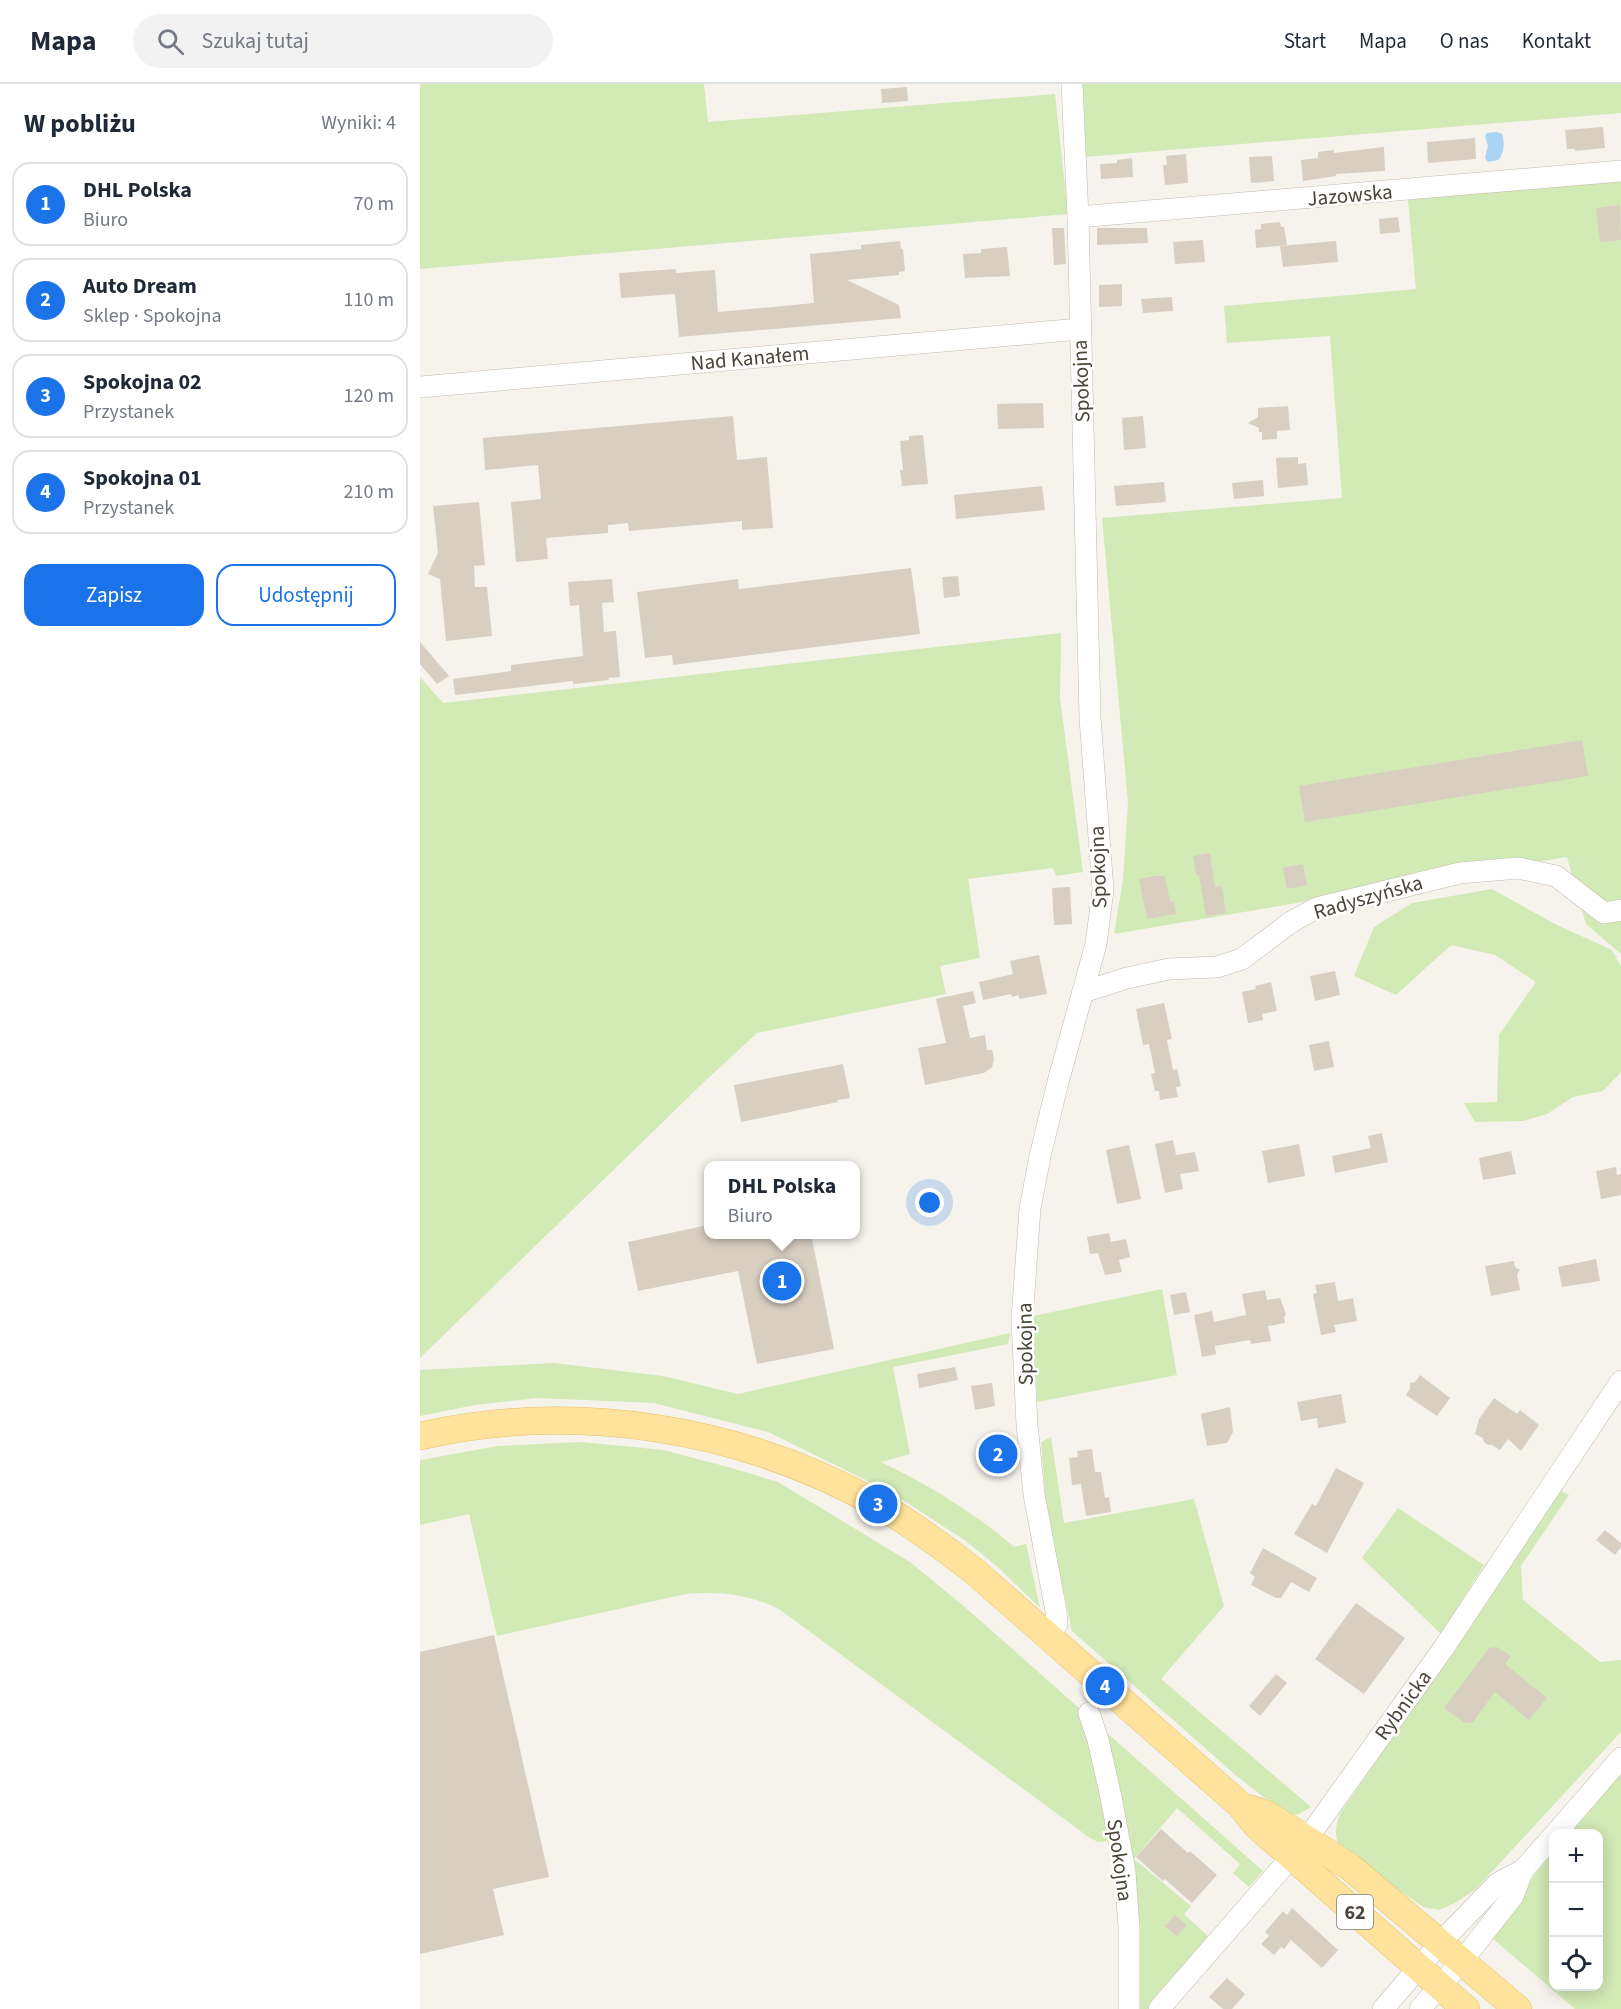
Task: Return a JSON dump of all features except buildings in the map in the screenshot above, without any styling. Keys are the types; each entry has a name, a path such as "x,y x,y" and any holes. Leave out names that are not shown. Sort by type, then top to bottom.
{"main road":[{"name":"62","path":"420,1436 502,1423 593,1422 682,1433 760,1453 805,1469 878,1504 932,1539 974,1571 1239,1804 1257,1826 1300,1848 1350,1867 1518,2009"},
{"name":"62","path":"1300,1848 1419,1967 1466,2009"}],"street":[{"name":"Spokojna","path":"1050,1637 1057,1624 1056,1611 1034,1494 1027,1425 1022,1320 1030,1208 1041,1152 1096,944 1103,890 1090,718 1078,217 1072,84"},
{"name":"Jazowska","path":"1078,217 1621,171"},
{"name":"Nad Kanałem","path":"420,387 1080,329"},
{"name":"Radyszyńska","path":"1083,992 1127,978 1169,969 1217,967 1242,960 1291,922 1317,908 1460,873 1518,868 1556,876 1604,913 1621,910"},
{"name":"Rybnicka","path":"1159,2009 1300,1848 1443,1649 1621,1382"},
{"name":"Spokojna","path":"1089,1713 1098,1740 1111,1797 1125,1872 1129,1928 1129,2009"},
{"path":"1558,1829 1621,1758"},
{"path":"1383,2009 1440,1943 1498,1883 1523,1869 1549,1840"},
{"path":"1420,2009 1462,1961 1513,1896 1523,1869"}],"green space":[{"path":"420,84 704,84 708,122 1055,94 1068,214 420,269"},
{"path":"1080,84 1621,84 1621,113 1084,157"},
{"path":"1621,180 1621,954 1586,924 1567,857 1114,934 1123,879 1128,803 1102,518 1342,498 1330,336 1227,343 1224,306 1416,289 1408,200"},
{"path":"1061,633 1060,698 1083,872 1056,876 1053,868 968,879 980,958 940,966 946,994 757,1033 420,1358 420,677 443,703"},
{"path":"1492,889 1555,924 1612,950 1621,966 1621,1072 1603,1091 1573,1097 1547,1114 1523,1121 1475,1122 1464,1103 1497,1102 1499,1035 1536,982 1495,955 1451,945 1396,995 1354,976 1374,927 1412,903"},
{"path":"1162,1289 1177,1375 1037,1402 1033,1316"},
{"path":"1010,1333 1008,1344 893,1367 910,1454 881,1462 950,1500 983,1522 1014,1547 1026,1544 1040,1608 1000,1569 966,1541 892,1493 768,1432 654,1403 537,1398 475,1405 420,1416 420,1370 554,1363 663,1376 738,1394"},
{"path":"1051,1437 1064,1523 1194,1499 1224,1606 1161,1679 1311,1807 1299,1814 1288,1816 1239,1778 1072,1631 1047,1515 1041,1442"},
{"path":"581,1442 663,1450 778,1482 910,1562 966,1608 1263,1871 1249,1887 1233,1873 1240,1864 1177,1808 1134,1859 1191,1906 1184,1914 1210,1938 1152,2009 1122,2009 1122,1937 1112,1841 1098,1842 1090,1838 779,1609 734,1595 686,1594 497,1636 469,1514 420,1525 420,1460 498,1446"},
{"path":"1559,1490 1569,1495 1521,1566 1523,1600 1600,1662 1621,1660 1621,1732 1476,1889 1455,1903 1439,1910 1423,1907 1342,1850 1336,1836 1339,1817"},
{"path":"1398,1508 1484,1565 1441,1634 1362,1558"},
{"path":"1621,1774 1621,2009 1575,2009 1554,1991 1603,1991 1603,1829 1573,1829"},
{"path":"1549,1857 1549,1987 1492,1938 1522,1898 1534,1875"}],"water":[{"path":"1487,133 1502,134 1503,151 1498,160 1488,162 1485,158 1488,146 1485,136"}],"place":[{"name":"DHL Polska","path":"782,1281"},
{"name":"Auto Dream","path":"998,1454"},
{"name":"Spokojna 02","path":"878,1504"},
{"name":"Spokojna 01","path":"1105,1686"}]}
